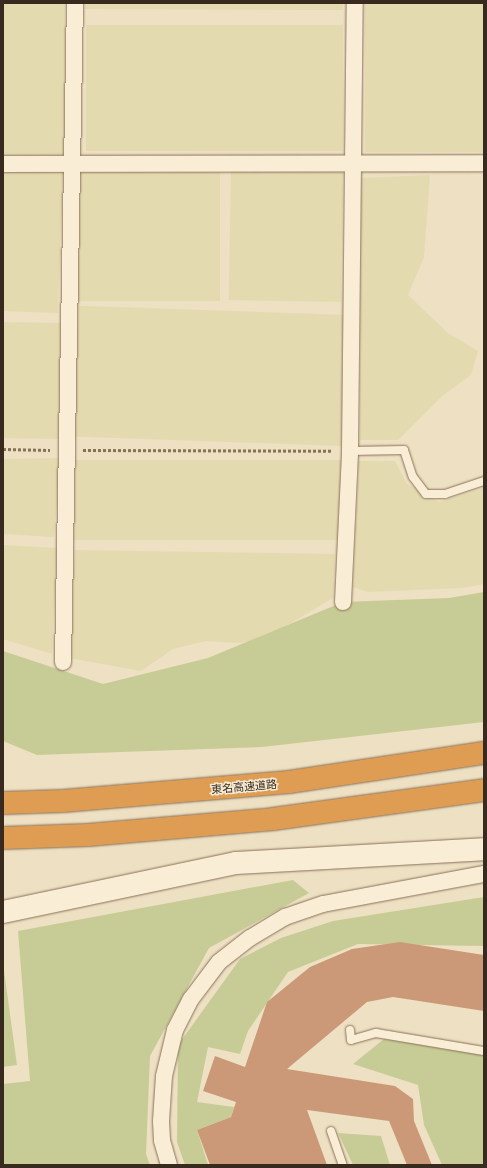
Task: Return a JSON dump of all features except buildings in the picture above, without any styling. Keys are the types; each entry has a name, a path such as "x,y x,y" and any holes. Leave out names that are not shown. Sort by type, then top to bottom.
{"highway":[{"name":"東名高速道路","path":"3,803 63,801 289,782 484,753"},
{"path":"3,838 88,834 273,819 484,790"}],"street":[{"path":"63,662 75,3"},
{"path":"344,602 350,451 355,3"},
{"path":"3,164 484,163"},
{"path":"3,912 236,863 313,857 389,856 484,850"},
{"path":"170,1165 162,1140 161,1120 164,1076 174,1030 190,999 219,962 250,938 285,917 323,904 484,874"}],"lane":[{"path":"350,451 404,450 413,476 426,494 444,494 484,481"},
{"path":"350,1030 351,1040 376,1033 484,1051"},
{"path":"331,1131 343,1165"}],"path":[{"path":"3,449 350,451"}],"shaded area":[{"path":"3,3 65,3 65,155 3,155"},
{"path":"85,3 343,3 343,10 85,9"},
{"path":"365,3 484,3 484,152 365,152"},
{"path":"86,25 343,25 343,151 86,151"},
{"path":"3,167 63,169 58,313 3,311"},
{"path":"231,168 343,170 341,302 229,300"},
{"path":"78,171 220,171 220,301 78,301"},
{"path":"430,175 424,257 408,295 448,333 478,351 471,375 442,396 398,440 360,440 360,178"},
{"path":"78,306 346,315 341,446 74,437"},
{"path":"3,322 61,323 59,439 3,438"},
{"path":"61,458 54,537 3,534 3,459"},
{"path":"73,460 342,460 342,540 73,540"},
{"path":"359,461 395,461 407,484 439,502 484,488 484,584 462,588 368,592 353,587"},
{"path":"3,545 57,548 52,654 3,639"},
{"path":"75,550 335,554 333,598 264,639 239,643 206,641 173,649 141,671 69,658"}],"green space":[{"path":"484,592 484,722 262,747 37,755 3,741 3,651 103,684 208,658 343,602 449,598"},
{"path":"293,880 309,893 209,948 150,1056 146,1154 150,1165 3,1165 3,1084 30,1081 18,931"},
{"path":"484,897 484,946 358,944 288,972 248,1031 240,1054 208,1047 197,1102 234,1107 231,1117 197,1130 208,1165 185,1165 177,1142 178,1045 240,959 281,938 333,921"},
{"path":"3,963 17,1065 3,1067"},
{"path":"384,1039 484,1053 484,1165 442,1165 424,1125 418,1085 353,1064"},
{"path":"338,1133 381,1136 390,1165 353,1165"}]}
